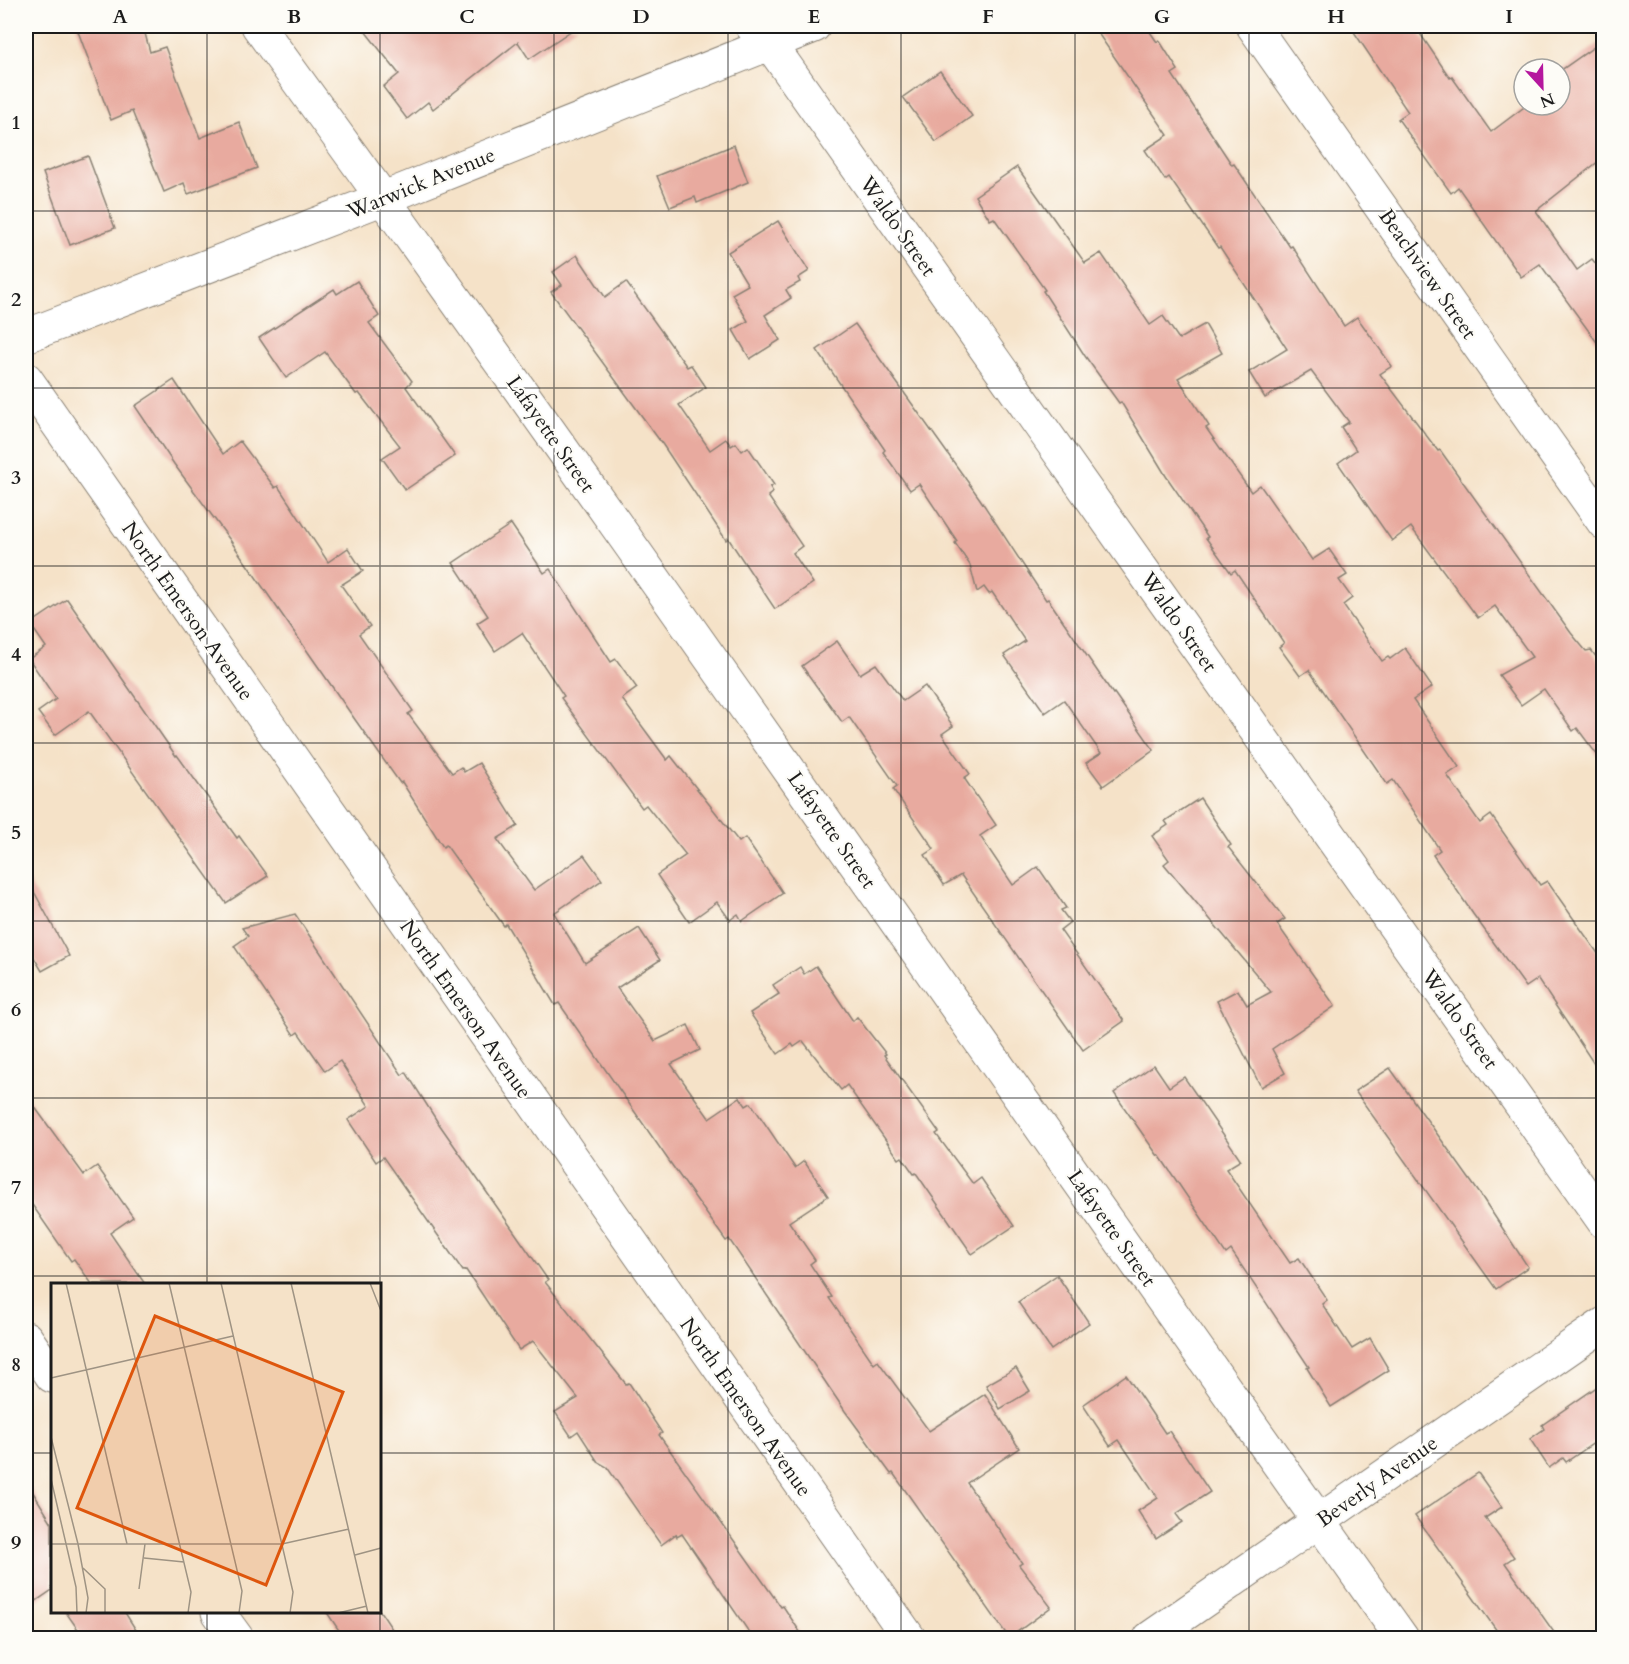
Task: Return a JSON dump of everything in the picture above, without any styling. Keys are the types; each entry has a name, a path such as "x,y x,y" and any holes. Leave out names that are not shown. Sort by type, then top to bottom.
{"street":[{"name":"Lafayette Street","path":"258,26 384,198 1402,1638"},
{"name":"Warwick Avenue","path":"26,336 384,198 761,35 814,26"},
{"name":"Beachview Street","path":"1253,26 1604,523"},
{"name":"Waldo Street","path":"761,35 1604,1222"},
{"name":"North Emerson Avenue","path":"26,379 909,1638"},
{"name":"Beverly Avenue","path":"1150,1638 1604,1324"},
{"path":"26,1338 51,1375"},
{"path":"219,1613 237,1638"}],"building":[{"path":"76,26 143,26 150,52 165,47 200,138 239,122 257,168 188,194 184,183 164,192 132,111 111,120"},
{"path":"361,26 578,26 529,59 518,42 433,109 428,102 407,119 383,87 399,74"},
{"path":"1093,26 1146,26 1157,42 1159,40 1178,70 1172,74 1232,165 1234,164 1290,247 1292,246 1344,326 1357,317 1392,366 1380,374 1438,451 1440,450 1571,633 1586,651 1591,650 1604,667 1604,764 1577,728 1573,731 1544,689 1521,705 1499,675 1532,657 1495,606 1478,618 1411,527 1392,541 1338,463 1356,450 1341,427 1349,422 1311,371 1265,398 1249,372 1287,349 1220,247 1218,248 1169,177 1165,180 1145,150 1168,135"},
{"path":"1350,26 1415,26 1450,78 1452,77 1491,132 1512,116 1572,117 1572,63 1604,40 1604,157 1536,211 1577,270 1592,259 1604,274 1604,352 1540,264 1521,277 1458,187 1451,193 1398,119 1408,112"},
{"path":"940,71 972,116 936,142 903,97"},
{"path":"734,145 748,182 697,203 695,197 670,207 657,176"},
{"path":"88,156 115,228 70,245 43,173"},
{"path":"1017,167 1085,263 1101,253 1150,325 1163,316 1179,339 1205,324 1222,353 1178,378 1209,426 1206,428 1251,492 1260,485 1312,560 1329,549 1347,575 1339,580 1352,598 1343,605 1382,661 1388,657 1390,659 1405,648 1432,687 1413,700 1459,767 1447,775 1480,823 1491,815 1540,885 1547,881 1604,962 1604,1079 1538,979 1526,987 1473,914 1433,855 1440,850 1393,780 1387,784 1309,670 1300,676 1279,647 1284,643 1235,570 1231,573 1206,538 1208,537 1166,476 1121,402 1119,403 1085,356 1043,291 1045,290 994,218 990,220 975,196"},
{"path":"778,221 809,271 798,278 800,282 786,290 791,298 765,315 780,340 750,359 733,330 748,321 732,294 748,285 728,252"},
{"path":"577,255 605,297 626,282 687,367 691,365 706,387 679,405 710,450 726,439 731,446 736,443 742,451 748,447 774,485 770,487 773,492 768,496 802,546 793,553 813,583 775,609 663,445 551,292 562,285 553,272"},
{"path":"357,281 379,316 369,323 412,381 406,387 455,456 405,490 382,458 400,446 359,393 356,394 325,352 286,378 259,338 334,289 337,294"},
{"path":"855,324 980,499 1046,600 1048,599 1154,750 1103,786 1086,763 1101,753 1064,700 1045,713 1004,655 1025,641 992,592 989,594 984,587 977,592 970,565 955,543 957,541 919,484 910,490 817,350"},
{"path":"174,380 223,454 240,441 275,488 278,486 328,562 348,548 363,571 341,585 370,626 359,634 413,711 408,714 452,773 461,767 464,772 479,763 518,826 497,839 534,890 584,855 602,880 554,913 585,963 639,928 660,960 617,988 655,1041 688,1025 700,1050 671,1064 709,1118 740,1097 746,1106 751,1103 795,1168 804,1161 828,1196 789,1222 815,1260 810,1264 832,1297 829,1298 874,1364 878,1361 929,1431 985,1394 1019,1448 967,1483 1022,1563 1019,1565 1051,1607 1009,1638 893,1473 891,1474 845,1411 729,1239 726,1241 559,1003 555,1005 506,924 504,926 446,845 443,847 402,782 400,783 135,406"},
{"path":"511,524 544,573 550,569 611,662 616,659 637,688 622,699 667,760 671,756 739,842 745,838 783,893 742,921 738,914 730,920 717,902 689,922 657,875 686,855 646,805 642,808 561,698 564,696 522,633 495,651 477,623 488,616 453,563"},
{"path":"67,599 176,756 268,876 226,903 89,711 55,735 38,712 56,699 29,659 46,647 30,624"},
{"path":"837,641 860,674 876,664 903,701 925,686 953,726 942,734 970,774 964,778 996,825 980,836 1013,885 1038,867 1066,908 1061,910 1070,922 1060,930 1124,1021 1083,1050 961,875 944,885 925,855 934,849 893,789 897,786 849,717 842,722 802,666"},
{"path":"1200,798 1231,845 1228,847 1285,919 1277,924 1335,1006 1272,1049 1285,1073 1261,1087 1217,1001 1238,990 1247,1005 1271,992 1164,864 1169,860 1152,836 1168,825 1165,821"},
{"path":"26,877 69,956 42,971 26,944"},
{"path":"295,914 402,1075 406,1072 437,1121 548,1280 545,1282 626,1384 629,1383 662,1433 659,1435 804,1638 753,1638 682,1534 677,1537 676,1534 661,1545 607,1467 598,1462 578,1431 571,1436 555,1412 578,1398 533,1341 519,1350 466,1270 463,1271 383,1157 376,1162 348,1120 369,1106 340,1061 325,1071 298,1032 294,1035 234,946 248,936 242,928"},
{"path":"816,966 853,1021 857,1017 886,1054 884,1055 939,1132 936,1134 973,1184 981,1178 1014,1226 972,1254 916,1173 914,1174 902,1157 899,1159 847,1085 841,1090 803,1041 794,1047 792,1044 778,1054 750,1013 779,994 773,985 800,967 804,974"},
{"path":"1154,1065 1169,1087 1184,1077 1241,1160 1226,1169 1290,1263 1299,1258 1327,1300 1322,1304 1352,1349 1370,1338 1389,1370 1331,1407 1307,1368 1309,1367 1231,1250 1226,1254 1114,1093"},
{"path":"1390,1068 1480,1194 1528,1267 1496,1289 1355,1091"},
{"path":"26,1095 84,1175 97,1166 133,1217 110,1233 144,1283 91,1283 74,1259 71,1261 26,1196"},
{"path":"1057,1275 1089,1323 1051,1350 1018,1302"},
{"path":"1016,1368 1030,1391 1000,1409 986,1385"},
{"path":"1126,1375 1165,1433 1169,1431 1210,1492 1176,1514 1182,1522 1156,1539 1138,1511 1158,1498 1119,1440 1110,1446 1083,1405"},
{"path":"1604,1382 1604,1436 1566,1462 1563,1458 1549,1468 1530,1439 1544,1429 1542,1425"},
{"path":"1478,1473 1502,1507 1485,1518 1514,1557 1505,1563 1558,1638 1502,1638 1415,1516"},
{"path":"26,1481 51,1521 51,1591 26,1608"},
{"path":"381,1612 398,1638 344,1638 327,1613"},
{"path":"66,1613 125,1613 141,1638 84,1638"}]}
